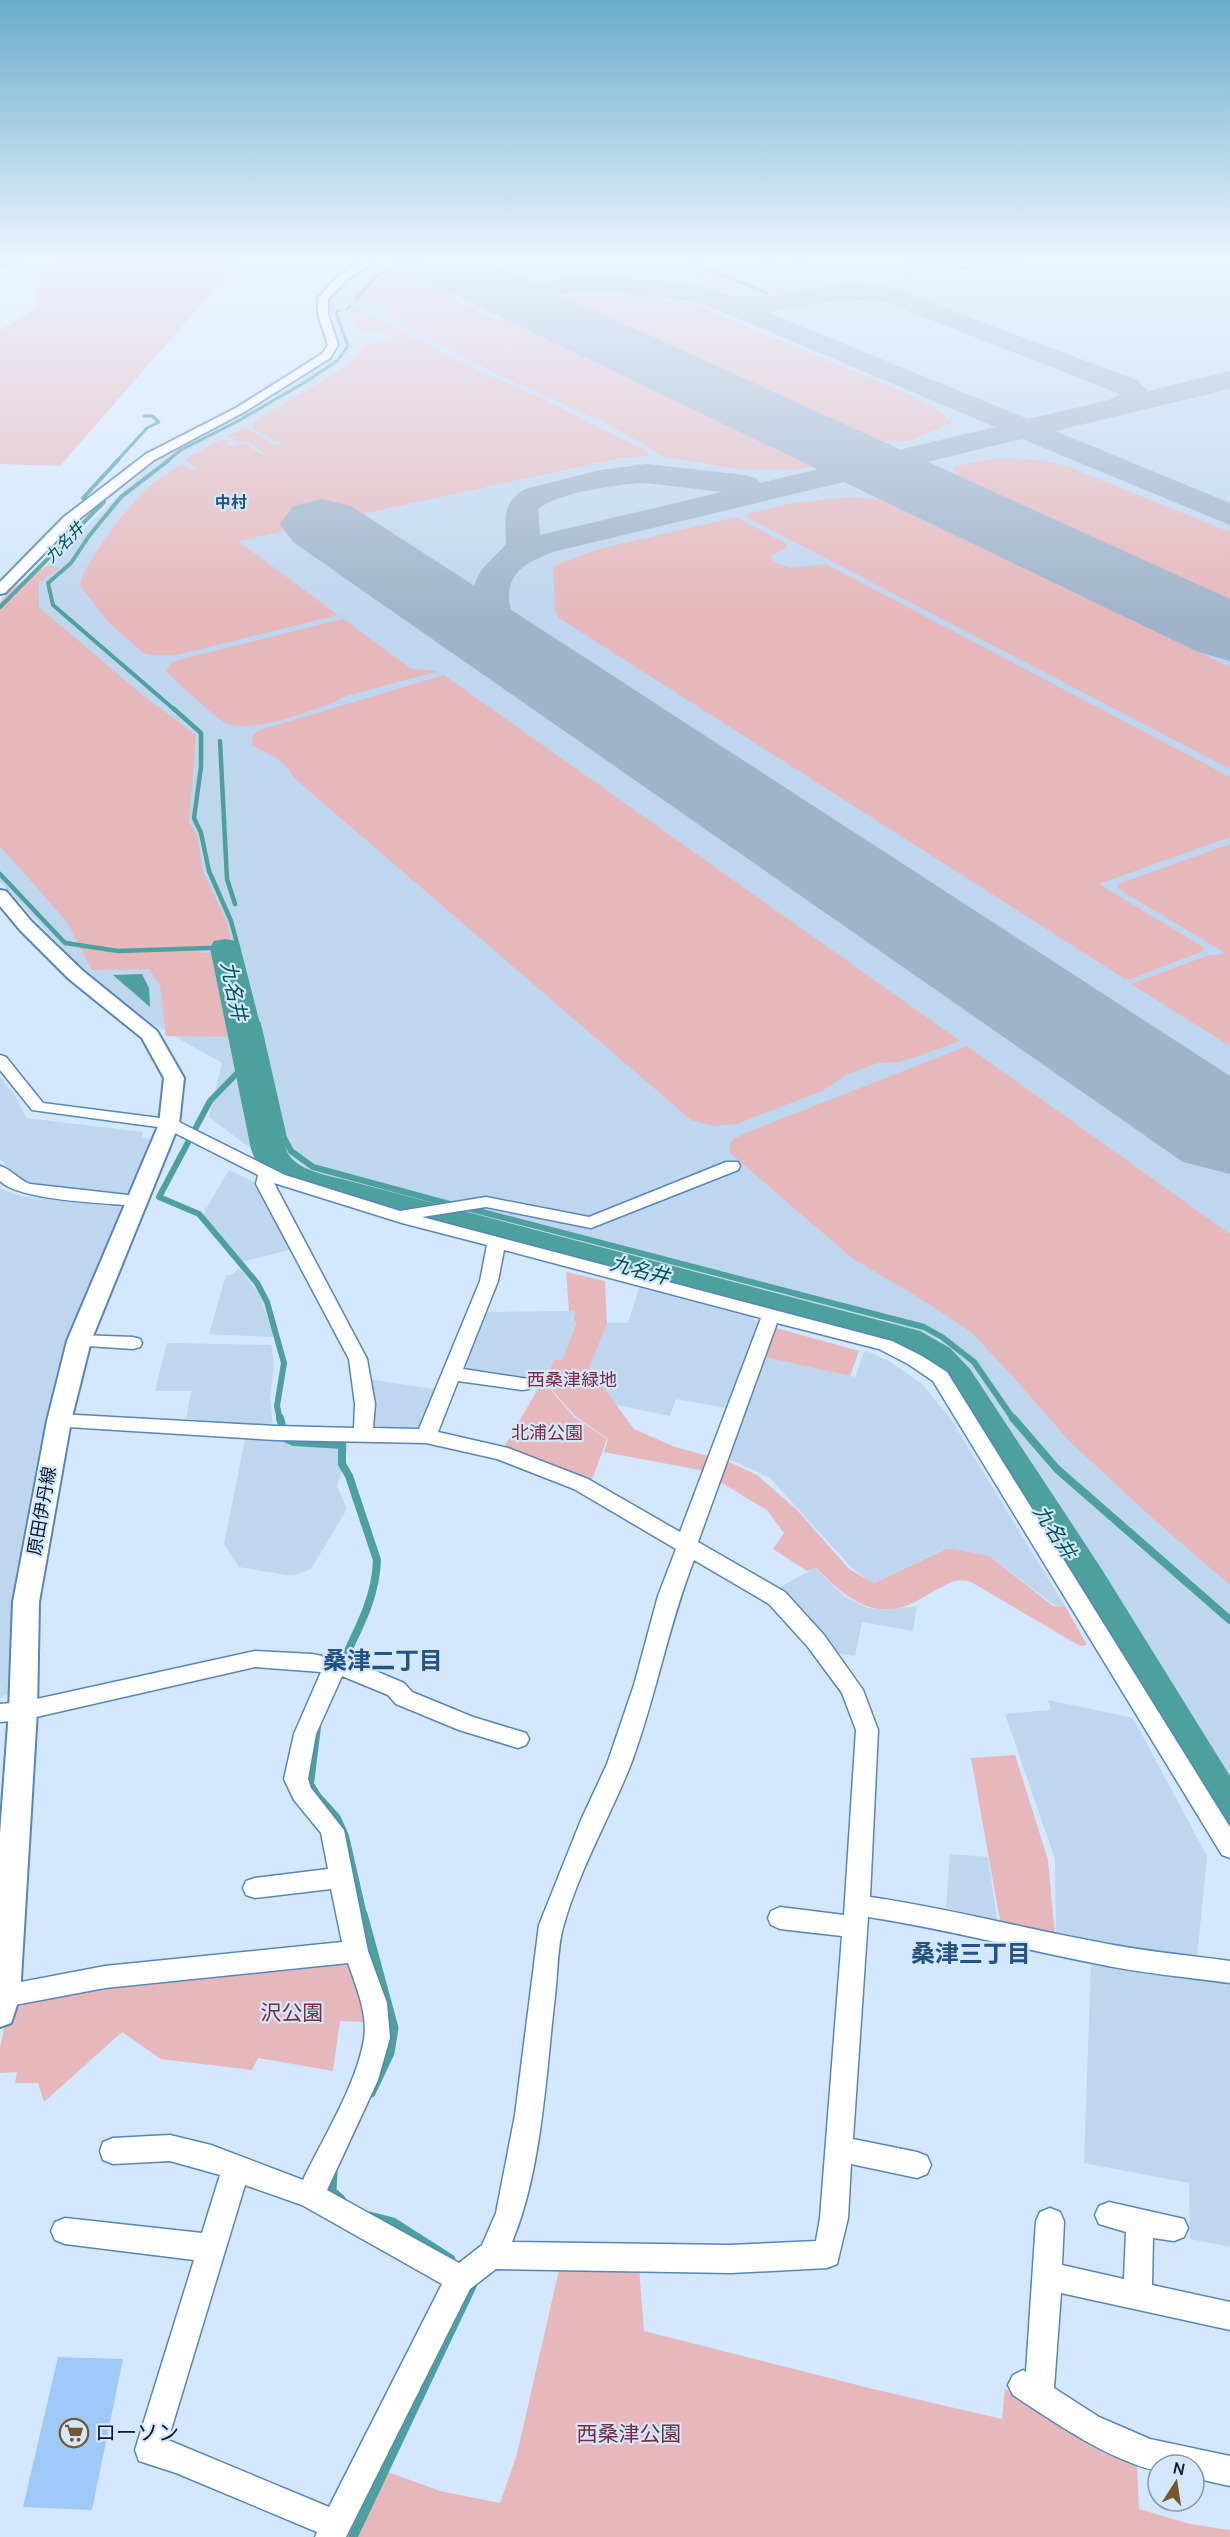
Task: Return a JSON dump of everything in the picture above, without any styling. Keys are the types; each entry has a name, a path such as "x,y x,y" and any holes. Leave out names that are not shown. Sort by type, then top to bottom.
{"street":[{"path":"0,590 69,520 150,457 240,410 289,379"},
{"name":"原田伊丹線","path":"0,896 26,926 76,975 150,1035 174,1078 168,1124 79,1341 58,1421 26,1602 12,1712 2,2005"},
{"path":"0,1060 38,1107 168,1124 279,1179 400,1216 885,1345 915,1360 940,1377 1230,1848"},
{"path":"400,1216 486,1202 591,1223 732,1167"},
{"path":"0,1171 12,1183 27,1190 137,1201"},
{"path":"267,1173 265,1184 358,1359 365,1404 363,1436"},
{"path":"426,1436 489,1281 496,1242"},
{"path":"236,2169 150,2450 177,2458 333,2531 460,2278 492,2255 510,2213 528,2115 551,1925 593,1820 619,1764 645,1685 669,1596 771,1315"},
{"path":"79,1341 133,1343"},
{"path":"453,1374 522,1384"},
{"path":"58,1421 363,1436 426,1436 501,1453 566,1477 777,1598 816,1641 852,1690 867,1730 834,2218 827,2254 731,2259 492,2255"},
{"path":"12,1712 255,1659 349,1669 396,1689 404,1698 468,1724 518,1739"},
{"path":"310,2195 365,2080 377,2038 374,2003 356,1952 332,1830 302,1793 296,1779 305,1734 335,1666"},
{"path":"255,1888 342,1877"},
{"path":"780,1918 935,1917 995,1933 1102,1954 1230,1972"},
{"path":"2,2005 105,1977 356,1952"},
{"path":"113,2151 170,2148 211,2158 310,2195 460,2278"},
{"path":"839,2149 917,2165"},
{"path":"1109,2215 1173,2228"},
{"path":"1050,2221 1048,2276 1031,2390 1089,2427 1149,2454 1230,2471"},
{"path":"1138,2296 1140,2222"},
{"path":"65,2231 211,2248"},
{"path":"1048,2276 1230,2316"}],"shaded area":[{"path":"1230,379 1230,1832 957,1385 938,1363 922,1351 902,1342 311,1184 283,1173 209,1117 222,1063 153,1024 91,978 0,882 0,603 46,566 145,470 173,450 230,421 298,381"},
{"path":"142,974 149,988 150,1007 113,975"},
{"path":"0,1077 16,1097 26,1118 143,1132 142,1138 150,1139 129,1192 121,1194 26,1183 19,1180 0,1159"},
{"path":"229,1170 256,1183 296,1248 242,1262 203,1214"},
{"path":"0,1188 20,1196 118,1207 123,1211 64,1345 46,1416 16,1573 13,1691 0,1698"},
{"path":"240,1268 259,1294 275,1337 209,1334 226,1275 231,1275"},
{"path":"639,1288 751,1317 759,1324 726,1408 676,1399 670,1416 593,1400 579,1368 598,1323 628,1323"},
{"path":"575,1311 572,1321 577,1322 562,1360 554,1359 545,1382 461,1371 485,1312"},
{"path":"167,1343 271,1345 274,1363 270,1399 273,1426 186,1419 191,1391 155,1391"},
{"path":"867,1351 889,1361 921,1383 950,1418 1065,1606 1054,1605 989,1556 954,1549 945,1549 873,1583 853,1569 770,1478 725,1457 764,1356 855,1377 864,1352"},
{"path":"366,1379 441,1390 418,1431 378,1431 371,1423"},
{"path":"246,1435 346,1442 348,1444 337,1486 347,1509 311,1569 287,1575 239,1567 224,1544"},
{"path":"815,1568 845,1597 868,1608 886,1610 917,1606 913,1631 862,1622 855,1656 836,1653 787,1595 778,1588"},
{"path":"1048,1700 1133,1718 1207,1856 1197,1957 1056,1934 1055,1859 1005,1714 1051,1710"},
{"path":"950,1854 988,1857 997,1920 946,1908"},
{"path":"1091,1961 1230,1982 1230,2247 1190,2239 1189,2183 1084,2163"}],"green space":[{"path":"0,379 136,379 60,466 0,464"},
{"path":"325,379 498,379 543,399 646,451 649,456 619,458 238,541 338,615 176,655 144,653 111,625 80,586 82,577 118,522 145,490 179,465 183,464 191,471 196,469 185,459 222,439 229,442 226,444 228,446 246,444 262,455 266,454 249,442 235,442 233,439 237,437 226,437 245,427 276,446 283,441 274,441 252,428 256,420"},
{"path":"509,379 632,379 814,466 802,469 736,469 661,456 646,445 599,420"},
{"path":"742,379 874,379 911,395 944,414 951,423 909,441 883,441 869,437"},
{"path":"996,458 1042,460 1069,467 1230,532 1230,600 962,478 953,470 956,466"},
{"path":"848,497 880,499 1230,667 1230,769 743,515 793,503"},
{"path":"736,517 787,544 786,548 771,556 773,562 792,568 826,564 1230,777 1230,837 1099,884 1203,947 1203,951 1131,979 1125,979 559,618 555,610 553,566 599,549"},
{"path":"46,566 60,568 39,582 39,607 140,693 196,735 189,822 197,835 203,872 227,922 232,944 199,946 201,953 220,952 225,996 236,1037 166,1036 160,985 149,969 92,970 67,922 0,846 0,602 10,590"},
{"path":"343,619 412,669 439,671 343,697 333,703 280,720 251,726 238,726 221,720 166,672 171,663 185,658"},
{"path":"444,675 960,1041 898,1062 878,1063 846,1075 822,1091 737,1124 713,1126 691,1120 293,777 280,761 252,745 253,734 260,730"},
{"path":"1230,844 1230,1046 1131,984 1209,955 1225,953 1117,888 1118,884"},
{"path":"967,1046 1230,1234 1230,1585 1159,1524 1069,1441 971,1332 852,1258 730,1153 731,1142 748,1132"},
{"name":"西桑津緑地","path":"566,1272 605,1281 607,1323 589,1368 634,1429 675,1447 727,1461 757,1475 797,1510 849,1569 874,1583 946,1549 989,1556 1053,1606 1065,1606 1087,1645 1080,1646 971,1582 949,1583 903,1607 877,1609 866,1606 844,1593 816,1568 807,1571 773,1549 784,1533 767,1510 700,1470 604,1452 608,1439 575,1416 545,1382 554,1359 562,1360 577,1322 573,1321 575,1311 569,1311"},
{"path":"776,1328 859,1351 850,1376 765,1357"},
{"name":"北浦公園","path":"542,1382 574,1417 607,1439 590,1485 503,1449"},
{"path":"1015,1755 1048,1860 1055,1936 1001,1926 971,1758"},
{"name":"沢公園","path":"333,1959 346,1965 356,1974 366,2022 340,2021 333,2071 258,2058 252,2070 161,2059 122,2032 44,2102 38,2083 15,2083 17,2072 0,2073 0,2048 7,2014 28,2002 116,1982"},
{"name":"西桑津公園","path":"639,2267 644,2331 1002,2419 1005,2389 1038,2404 1137,2464 1139,2509 1146,2513 1190,2524 1230,2530 1230,2537 347,2537 380,2469 440,2491 500,2503 517,2454 559,2270"}],"building":[{"name":"ローソン","path":"58,2357 123,2359 92,2510 23,2507"}],"waterway":[{"path":"167,461 181,450 238,421 309,379"},
{"name":"九名井","path":"117,461 147,428 159,422 152,416 144,416"},
{"name":"九名井","path":"83,498 118,460"},
{"path":"169,460 121,497 89,536 71,563 48,583 53,605 176,711"},
{"name":"九名井","path":"0,607 104,502"},
{"path":"174,709 201,733 201,767 194,818 201,833 209,871 231,921 238,947"},
{"path":"220,741 227,879 235,904"},
{"name":"九名井","path":"0,874 65,943 118,951 238,947"},
{"path":"238,947 258,1025"},
{"name":"九名井","path":"225,948 269,1152 277,1164 285,1170 329,1187 906,1340 936,1357 956,1378 1085,1580 1230,1818"},
{"path":"235,1025 233,1018 238,1015"},
{"path":"234,1024 244,1066 210,1101 159,1197 199,1214 257,1283 267,1302 284,1363 277,1406 280,1420"},
{"path":"258,1024 284,1138 291,1151 313,1167 453,1205"},
{"path":"463,1207 924,1327 942,1337 974,1362 1014,1420"},
{"path":"280,1418 285,1438 294,1442 342,1445 342,1464 349,1476 377,1560 369,1602 340,1667"},
{"path":"1013,1418 1057,1469 1230,1620"},
{"path":"317,1727 310,1784 318,1797 337,1818 345,1836 363,1915"},
{"path":"363,1914 394,2028 390,2053 371,2093"},
{"path":"333,2172 332,2191 341,2199"},
{"path":"370,2216 393,2222 451,2259"},
{"path":"353,2537 473,2284 471,2282"}],"taxiway":[{"path":"906,379 1025,429"},
{"path":"1110,379 1134,391 1135,398 1119,407"},
{"path":"1119,407 1230,380"},
{"path":"1025,429 1119,407"},
{"path":"538,669 505,637 495,619 490,601 492,584 500,569 516,556 541,545 1025,429"},
{"path":"1025,429 1230,515"},
{"path":"515,555 523,545 522,508 531,499 548,491 612,477 646,473 745,485"}],"runway":[{"path":"687,379 1230,633"},
{"path":"322,524 1230,1134"}],"place":[{"name":"ローソン","path":"74,2433"}],"district":[{"name":"中村","path":"231,502"},
{"name":"桑津二丁目","path":"383,1661"},
{"name":"桑津三丁目","path":"971,1954"}]}
